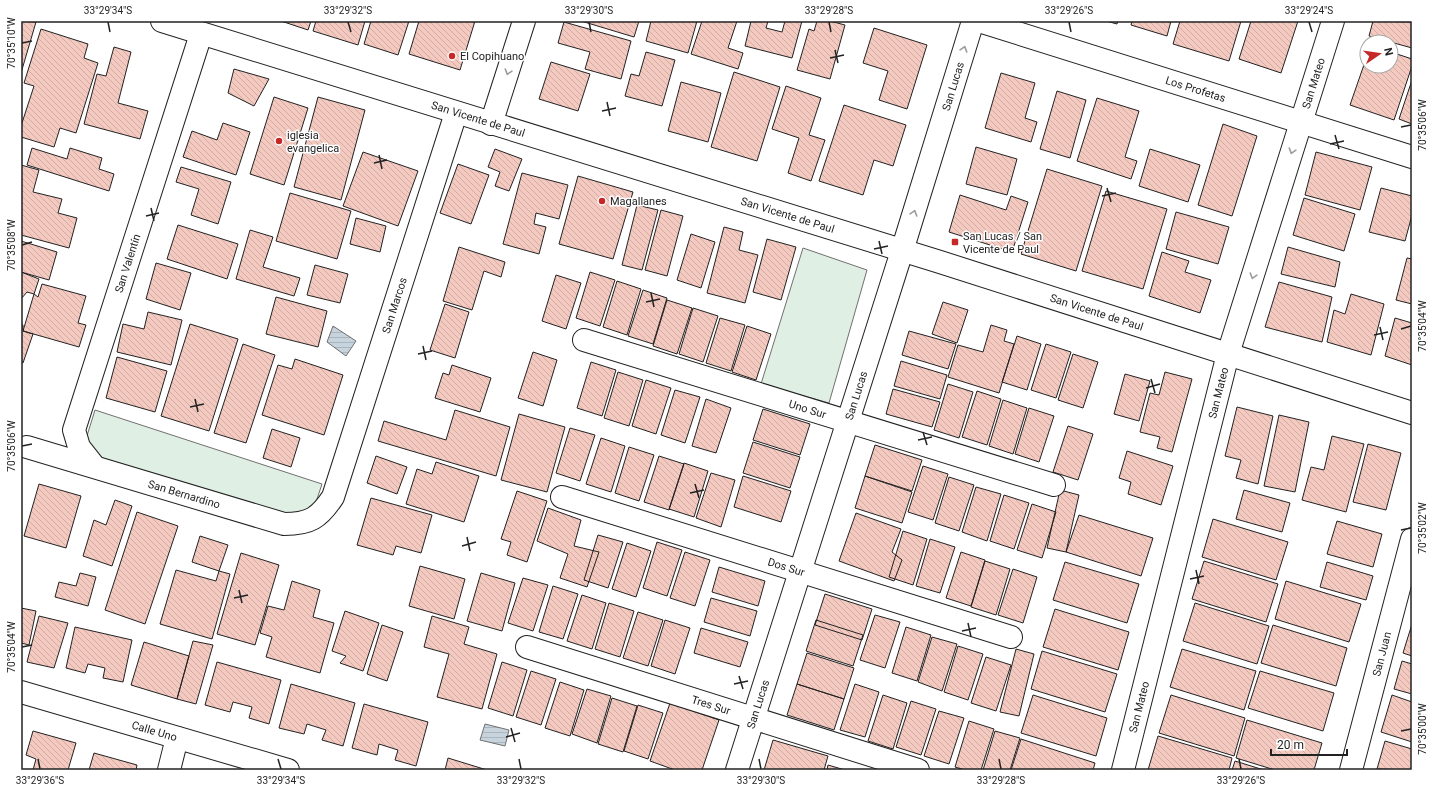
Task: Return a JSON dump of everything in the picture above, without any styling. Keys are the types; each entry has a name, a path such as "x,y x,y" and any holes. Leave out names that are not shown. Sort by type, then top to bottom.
{"street":[{"name":"San Vicente de Paul","path":"162,21 902,251 1412,413"},
{"path":"491,124 524,21"},
{"name":"San Lucas","path":"737,770 902,251 973,21"},
{"name":"Los Profetas","path":"979,21 1412,157"},
{"name":"San Mateo","path":"1123,770 1228,354 1333,21"},
{"name":"San Valentín","path":"94,466 79,447 74,430 201,34"},
{"name":"San Marcos","path":"333,497 456,113"},
{"name":"Uno Sur","path":"584,340 1054,485"},
{"name":"San Bernardino","path":"27,447 284,524 299,524 311,520 323,512 333,497"},
{"name":"Dos Sur","path":"562,497 1011,637"},
{"name":"San Juan","path":"1351,770 1412,539"},
{"name":"Tres Sur","path":"527,647 918,770"},
{"name":"Calle Uno","path":"21,693 288,770"},
{"path":"168,770 177,738"}],"green space":[{"path":"803,248 867,270 829,403 761,384"},
{"path":"95,410 322,484 315,505 301,519 100,461 86,439"}],"shaded area":[{"path":"333,326 356,341 346,356 327,342"},
{"path":"485,724 509,730 505,746 480,740"}],"building":[{"path":"21,21 36,22 21,73"},
{"path":"281,21 311,21 308,30"},
{"path":"316,21 365,21 358,45 313,31"},
{"path":"371,21 409,21 398,55 364,44"},
{"path":"419,21 475,21 460,70 409,54"},
{"path":"581,21 639,21 634,37"},
{"path":"651,21 697,21 688,53 646,41"},
{"path":"702,21 737,21 728,48 743,53 738,69 691,54"},
{"path":"751,21 768,21 766,28 782,32 785,21 802,21 792,58 745,46"},
{"path":"817,21 830,21 845,25 830,79 797,70 809,29 814,31"},
{"path":"1106,21 1118,21 1117,24"},
{"path":"1132,21 1171,21 1167,36 1131,25"},
{"path":"1180,21 1241,21 1229,61 1173,44"},
{"path":"1251,21 1298,21 1281,73 1239,59"},
{"path":"1373,21 1412,22 1412,48 1399,44 1399,34 1370,34"},
{"path":"564,22 631,41 621,79 585,69 590,52 558,43"},
{"path":"874,28 927,45 907,109 879,100 888,71 863,63"},
{"path":"41,29 88,44 84,58 98,63 76,133 60,128 54,147 21,137 21,126 34,86 24,83"},
{"path":"114,47 131,52 118,103 148,111 140,139 84,124 97,74 106,76"},
{"path":"646,52 675,60 662,106 625,96 631,74 639,76"},
{"path":"1399,55 1412,59 1412,66 1394,120 1350,105 1361,74 1399,74"},
{"path":"551,62 590,74 578,111 539,99"},
{"path":"234,69 269,79 254,106 228,93"},
{"path":"734,72 780,87 757,161 711,147"},
{"path":"1001,73 1035,83 1025,118 1037,122 1031,142 985,128"},
{"path":"1412,80 1412,124 1399,119"},
{"path":"681,82 721,93 708,142 668,131"},
{"path":"786,86 821,98 809,135 825,140 811,181 788,173 799,138 772,129"},
{"path":"1057,91 1086,100 1070,158 1040,149"},
{"name":"iglesia evangelica","path":"274,97 308,108 284,185 250,174"},
{"path":"318,97 365,110 341,200 294,187"},
{"path":"1097,98 1139,111 1125,157 1137,161 1131,179 1077,161"},
{"path":"844,105 906,125 893,166 874,160 863,195 819,181"},
{"path":"223,123 250,132 236,175 183,157 192,131 217,140"},
{"path":"1223,124 1257,136 1232,216 1198,205"},
{"path":"976,147 1017,159 1007,195 966,184"},
{"path":"32,148 67,159 70,148 102,158 99,169 114,174 109,191 27,165"},
{"path":"495,149 522,159 509,191 495,186 500,172 488,167"},
{"path":"1150,149 1200,165 1188,202 1139,186"},
{"path":"363,152 418,171 398,226 343,206"},
{"path":"1316,152 1372,167 1360,210 1305,195"},
{"path":"458,164 489,175 471,224 440,213"},
{"path":"21,165 39,170 33,192 62,199 58,213 77,218 69,248 21,235"},
{"path":"181,167 231,182 218,224 191,215 199,189 176,182"},
{"path":"1047,169 1102,186 1076,271 1021,254"},
{"path":"522,173 568,185 559,219 536,213 534,224 546,227 539,254 503,244"},
{"path":"578,176 633,192 613,259 559,244"},
{"path":"1381,188 1412,196 1412,215 1405,241 1369,232"},
{"path":"1106,191 1167,209 1143,289 1082,271"},
{"path":"290,193 351,211 337,259 276,241"},
{"path":"960,195 1006,210 1011,196 1028,202 1012,252 949,232"},
{"path":"1304,198 1355,214 1344,251 1293,235"},
{"path":"637,205 658,210 642,270 622,265"},
{"path":"661,210 683,216 667,276 645,270"},
{"path":"1176,212 1229,227 1218,264 1166,249"},
{"path":"356,218 386,226 380,252 350,244"},
{"path":"178,225 238,244 227,279 167,259"},
{"path":"724,227 743,232 739,250 758,255 745,303 707,293"},
{"path":"250,230 273,237 263,267 300,278 294,296 236,279"},
{"path":"691,234 715,242 701,288 677,280"},
{"path":"767,239 796,247 781,300 753,292"},
{"path":"21,241 57,252 49,280 21,272"},
{"path":"459,247 505,262 501,277 484,271 472,310 443,301"},
{"path":"1288,247 1340,262 1335,287 1281,274"},
{"path":"1162,252 1189,261 1185,272 1211,280 1200,313 1149,296"},
{"path":"1407,258 1412,259 1412,304 1396,300"},
{"path":"156,263 191,273 180,310 146,299"},
{"path":"315,265 348,274 340,303 307,295"},
{"path":"21,272 39,279 34,294 27,292 21,299"},
{"path":"590,272 615,280 600,326 576,318"},
{"path":"556,275 581,283 566,329 542,321"},
{"path":"617,281 641,289 627,335 603,327"},
{"path":"1279,282 1332,297 1322,342 1265,327"},
{"path":"42,284 86,296 78,323 86,325 79,347 23,331 34,294 38,297"},
{"path":"643,290 667,298 653,344 628,336"},
{"path":"1351,294 1384,304 1371,355 1327,342 1334,310 1345,314"},
{"path":"276,297 327,311 318,347 266,334"},
{"path":"667,300 692,308 677,354 653,346"},
{"path":"943,302 968,310 957,343 932,334"},
{"path":"445,304 469,312 455,358 430,350"},
{"path":"693,308 718,316 703,362 679,354"},
{"path":"148,312 182,320 171,365 117,352 123,324 144,329"},
{"path":"720,318 745,325 731,371 706,363"},
{"path":"1395,318 1412,323 1412,365 1385,356"},
{"path":"21,324 23,325 23,331 33,334 23,363 21,362"},
{"path":"190,324 238,339 209,431 161,416"},
{"path":"991,325 1007,330 1004,341 1014,344 999,393 948,377 958,345 983,352"},
{"path":"747,326 771,334 756,380 732,372"},
{"path":"909,331 956,344 948,369 902,355"},
{"path":"1017,336 1041,344 1027,390 1002,382"},
{"path":"243,344 275,355 246,443 214,433"},
{"path":"1046,344 1071,352 1056,398 1031,390"},
{"path":"533,352 557,360 543,406 518,398"},
{"path":"1073,354 1098,362 1083,408 1058,400"},
{"path":"117,357 167,371 155,412 106,398"},
{"path":"295,359 343,375 324,435 262,415 278,365 292,369"},
{"path":"901,361 947,375 940,399 894,386"},
{"path":"591,362 616,370 602,416 577,408"},
{"path":"452,365 491,378 480,412 435,398 443,373 449,375"},
{"path":"618,372 643,380 629,426 604,418"},
{"path":"1165,372 1192,379 1172,452 1157,448 1160,437 1140,432 1150,393 1159,395"},
{"path":"1125,374 1150,381 1139,421 1114,414"},
{"path":"646,380 671,388 656,434 632,426"},
{"path":"948,384 973,392 959,438 934,430"},
{"path":"893,389 940,402 932,427 886,414"},
{"path":"675,390 700,397 685,443 661,435"},
{"path":"977,391 1001,399 987,445 962,437"},
{"path":"706,399 731,408 716,453 692,446"},
{"path":"1003,400 1027,408 1013,454 989,446"},
{"path":"1237,407 1273,416 1258,484 1236,478 1241,460 1225,456"},
{"path":"1029,408 1054,416 1039,462 1015,454"},
{"path":"763,409 810,424 800,455 753,440"},
{"path":"455,410 510,427 496,476 378,441 384,421 446,440"},
{"path":"519,414 565,427 547,492 501,480"},
{"path":"1279,415 1309,422 1295,492 1264,486"},
{"path":"1068,426 1093,434 1078,480 1053,472"},
{"path":"570,428 595,435 580,481 556,473"},
{"path":"272,429 300,438 291,467 263,458"},
{"path":"1332,436 1364,444 1346,512 1302,500 1311,467 1324,470"},
{"path":"601,438 625,446 611,492 586,484"},
{"path":"753,442 800,457 790,488 743,473"},
{"path":"1368,444 1401,453 1386,510 1353,502"},
{"path":"875,445 922,460 912,491 865,476"},
{"path":"629,447 654,455 639,501 615,493"},
{"path":"1127,451 1173,466 1161,505 1128,494 1131,482 1119,478"},
{"path":"376,456 407,467 397,494 367,483"},
{"path":"659,456 684,464 669,510 644,502"},
{"path":"436,462 479,476 464,522 406,504 417,469 432,474"},
{"path":"684,463 708,471 694,517 669,509"},
{"path":"923,466 948,474 933,520 908,512"},
{"path":"711,473 735,480 721,527 696,518"},
{"path":"743,476 791,491 781,522 734,507"},
{"path":"865,476 912,492 902,523 855,508"},
{"path":"949,477 974,485 959,531 935,523"},
{"path":"39,484 81,496 66,548 24,536"},
{"path":"976,487 1001,494 987,541 962,532"},
{"path":"1060,490 1079,495 1066,552 1047,548"},
{"path":"1244,490 1290,503 1282,532 1236,519"},
{"path":"517,491 547,501 527,562 507,555 511,542 501,539"},
{"path":"1004,495 1029,503 1014,549 990,541"},
{"path":"371,498 432,515 421,553 396,546 393,555 357,545"},
{"path":"115,500 132,506 112,566 83,556 94,520 106,525"},
{"path":"1032,504 1056,512 1042,558 1017,550"},
{"path":"548,508 581,520 574,546 599,552 587,587 560,578 568,554 537,541"},
{"path":"137,512 178,526 145,624 105,610"},
{"path":"856,513 901,529 892,552 902,560 894,581 839,561"},
{"path":"1079,515 1153,538 1141,576 1066,552"},
{"path":"1213,519 1288,542 1276,580 1202,557"},
{"path":"1337,521 1382,534 1373,567 1327,554"},
{"path":"903,531 927,539 913,585 889,577"},
{"path":"598,535 623,542 608,588 584,580"},
{"path":"200,536 228,545 219,571 192,562"},
{"path":"930,539 955,547 940,593 916,586"},
{"path":"657,542 682,550 667,596 643,588"},
{"path":"627,543 651,551 636,597 612,589"},
{"path":"685,552 710,560 695,606 670,598"},
{"path":"961,552 985,560 971,606 946,598"},
{"path":"241,553 279,565 255,645 217,634"},
{"path":"985,561 1010,569 996,615 971,607"},
{"path":"1204,561 1278,584 1266,622 1192,599"},
{"path":"1065,562 1139,584 1127,623 1053,600"},
{"path":"1327,562 1373,576 1366,600 1320,587"},
{"path":"420,566 465,579 454,619 409,606"},
{"path":"719,567 765,581 758,606 712,592"},
{"path":"1013,569 1037,577 1023,623 998,615"},
{"path":"176,570 216,581 219,571 230,574 212,639 160,624"},
{"path":"80,573 96,577 88,606 55,597 59,582 76,586"},
{"path":"481,573 515,583 502,631 467,621"},
{"path":"523,578 548,585 533,631 508,623"},
{"path":"292,581 320,590 313,617 334,623 320,673 266,657 272,637 260,633 268,606 284,610"},
{"path":"1286,581 1361,604 1349,642 1275,619"},
{"path":"553,586 578,594 563,639 539,632"},
{"path":"825,594 872,609 862,640 815,625"},
{"path":"582,595 606,603 592,649 567,641"},
{"path":"711,598 757,611 750,636 704,622"},
{"path":"609,603 634,611 620,657 595,649"},
{"path":"1195,603 1269,626 1257,664 1183,641"},
{"path":"21,608 36,611 29,645 21,643"},
{"path":"1055,609 1129,632 1118,670 1043,647"},
{"path":"345,611 379,623 363,671 340,663 346,656 332,651"},
{"path":"638,612 663,620 648,666 623,658"},
{"path":"875,615 900,622 885,668 860,660"},
{"path":"39,616 68,623 54,668 27,662"},
{"path":"432,616 469,627 464,644 497,654 482,709 437,697 449,654 424,647"},
{"path":"665,620 690,628 675,674 651,666"},
{"path":"816,620 863,635 853,666 806,651"},
{"path":"1412,624 1412,656 1403,653"},
{"path":"382,625 403,632 387,681 367,674"},
{"path":"1273,625 1347,648 1336,686 1261,663"},
{"path":"75,627 132,640 123,682 103,678 105,668 88,664 85,673 66,668"},
{"path":"906,627 931,635 917,681 892,673"},
{"path":"701,628 748,642 740,667 694,653"},
{"path":"932,637 957,644 942,691 918,682"},
{"path":"193,641 213,645 196,704 177,699"},
{"path":"144,642 189,656 177,699 131,685"},
{"path":"958,646 983,654 968,700 944,692"},
{"path":"1016,649 1034,654 1019,716 1000,712"},
{"path":"1182,649 1256,671 1244,710 1170,687"},
{"path":"1042,651 1117,674 1105,712 1031,689"},
{"path":"807,653 854,668 844,699 797,684"},
{"path":"986,657 1011,665 996,711 971,703"},
{"path":"1402,661 1412,664 1412,694 1394,689"},
{"path":"217,662 281,680 269,724 249,718 252,707 233,702 230,712 205,705"},
{"path":"502,662 527,670 513,716 488,708"},
{"path":"531,671 556,679 541,725 516,717"},
{"path":"1260,671 1334,693 1323,731 1248,708"},
{"path":"560,682 584,690 570,736 545,728"},
{"path":"291,684 355,703 343,746 322,740 326,730 307,724 304,734 279,728"},
{"path":"797,684 844,699 834,730 787,715"},
{"path":"855,684 879,692 865,737 840,730"},
{"path":"587,689 611,696 597,743 572,734"},
{"path":"883,695 907,703 893,749 868,741"},
{"path":"1033,695 1107,718 1096,756 1021,733"},
{"path":"1171,695 1245,718 1234,756 1159,733"},
{"path":"1392,695 1412,702 1412,742 1381,732"},
{"path":"612,698 637,706 623,752 598,744"},
{"path":"911,701 936,709 921,755 896,747"},
{"path":"670,703 719,720 702,770 675,770 650,761"},
{"path":"364,704 428,722 416,766 395,760 398,750 379,744 377,755 352,748"},
{"path":"638,705 663,713 648,759 624,751"},
{"path":"939,711 964,718 949,764 924,756"},
{"path":"1247,720 1322,743 1314,770 1275,770 1236,758"},
{"path":"969,721 994,729 981,770 965,770 955,767"},
{"path":"33,731 76,743 68,770 33,770 36,759 26,755"},
{"path":"995,731 1020,738 1010,770 983,770"},
{"path":"1158,736 1232,758 1229,770 1148,770"},
{"path":"1021,739 1095,763 1093,770 1011,770"},
{"path":"773,740 828,756 824,770 764,770"},
{"path":"1385,741 1412,749 1412,770 1377,769"},
{"path":"94,753 137,765 136,770 89,770"},
{"path":"448,758 487,770 445,770"},
{"path":"1235,761 1264,770 1232,770"},
{"path":"828,765 845,770 827,770"}],"place":[{"name":"El Copihuano","path":"452,56"},
{"name":"iglesia evangelica","path":"279,141"},
{"name":"Magallanes","path":"602,201"},
{"name":"San Lucas / San Vicente de Paul","path":"955,242"}]}
